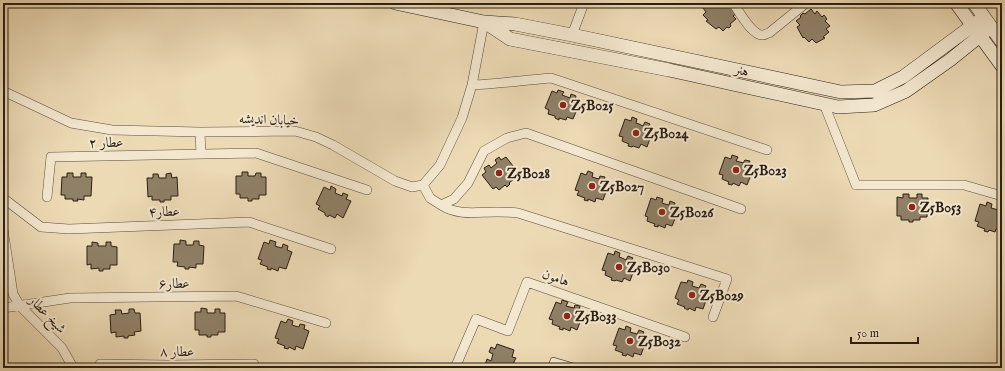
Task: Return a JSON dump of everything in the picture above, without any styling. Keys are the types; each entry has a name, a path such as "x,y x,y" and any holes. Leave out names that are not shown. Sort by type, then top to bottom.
{"street":[{"name":"هنر","path":"395,3 484,22 516,24 572,35 841,92 876,91 903,77 976,31"},
{"path":"572,35 584,3"},
{"path":"734,3 751,29 755,33 762,35 769,33 806,3"},
{"path":"956,3 1002,66"},
{"path":"974,3 1002,42"},
{"name":"هنر","path":"484,22 510,39 669,70 838,107 874,105 906,91 950,60 976,31"},
{"path":"484,22 472,85 462,118 440,165 423,185 430,198 449,210 471,214 518,212 727,279 713,317"},
{"path":"976,31 988,22"},
{"path":"472,85 551,78 767,150"},
{"name":"خیابان اندیشه","path":"3,91 71,123 112,130 200,132 295,131 316,137 333,145 395,181 412,186 423,185"},
{"path":"824,104 856,185 964,185 1002,196"},
{"path":"200,132 201,154"},
{"path":"441,205 454,199 468,183 484,151 507,138 526,133 741,208"},
{"name":"عطار ۲","path":"47,197 51,157 256,152 367,190"},
{"name":"عطار۴","path":"3,198 41,227 69,229 249,222 331,249"},
{"name":"شیخ عطار","path":"3,229 13,294 20,306 62,348 71,364 71,368"},
{"name":"هامون","path":"455,368 476,319 508,331 527,282 685,337"},
{"name":"عطار۶","path":"3,308 70,298 236,296 326,323"},
{"name":"عطار ۸","path":"100,364 168,367 254,364"}],"lane":[{"path":"550,368 553,360 580,368"}],"building":[{"path":"707,3 728,3 737,13 733,16 736,19 730,24 731,26 729,28 727,27 723,31 719,27 716,29 706,21 708,20 703,15 706,12 703,8 708,4"},
{"path":"811,9 815,14 817,11 822,17 824,15 827,19 825,21 830,26 826,29 829,32 823,37 825,38 816,43 812,39 809,42 804,37 803,38 797,27 800,25 796,21 803,13 805,14"},
{"name":"Z5B025","path":"558,90 564,92 562,95 570,98 571,94 576,96 575,100 580,102 573,119 567,117 566,120 559,118 559,120 555,118 555,116 548,114 549,110 545,108 552,91 557,93"},
{"name":"Z5B024","path":"632,117 637,119 636,123 643,126 645,122 650,124 648,127 653,130 647,147 641,144 639,148 628,146 629,144 622,141 623,137 619,136 625,119 631,121"},
{"name":"Z5B023","path":"732,155 738,157 736,161 743,163 745,160 750,161 748,165 754,167 747,185 741,182 739,186 733,183 732,185 728,184 729,182 722,179 723,175 719,174 725,157 731,159"},
{"name":"Z5B028","path":"499,157 501,160 506,157 517,171 512,176 514,179 509,183 510,184 507,187 505,185 499,190 496,187 493,189 482,175 486,172 484,168 489,165 491,168 497,163 495,160"},
{"name":"Z5B027","path":"588,171 593,173 592,177 599,179 600,176 605,177 604,181 609,183 603,200 596,198 595,202 588,199 588,201 577,195 579,191 575,190 581,173 586,175"},
{"path":"242,172 248,172 248,176 255,176 256,173 261,173 261,177 266,177 266,195 259,195 259,199 252,199 252,201 248,201 248,198 240,198 240,194 236,194 236,176 242,176"},
{"path":"67,173 73,173 73,177 81,177 81,173 86,173 86,177 92,177 91,196 84,196 84,200 77,199 78,201 73,201 73,199 65,199 65,195 61,195 62,177 67,177"},
{"path":"171,173 172,178 177,177 178,196 171,196 171,200 164,200 164,202 160,202 160,200 152,200 152,196 148,197 147,178 153,178 153,174 158,174 159,178 166,178 166,174"},
{"path":"331,186 336,189 335,193 342,196 343,193 348,195 346,199 351,201 343,218 337,214 335,218 329,215 328,217 325,213 318,209 320,206 316,204 324,187 330,190"},
{"name":"Z5B053","path":"903,194 909,194 909,198 917,198 917,194 922,194 922,198 928,198 927,217 920,217 920,220 913,220 913,222 909,222 909,220 901,220 901,216 897,216 897,197 903,198"},
{"name":"Z5B026","path":"657,197 663,199 662,203 665,204 669,205 670,201 675,203 674,207 679,209 672,226 666,224 665,228 658,225 658,227 647,221 648,217 645,216 651,198 656,200"},
{"path":"987,202 992,204 991,208 998,210 1000,206 1002,207 1002,231 996,229 995,232 989,230 988,232 977,226 979,222 975,221 980,204 986,206"},
{"path":"180,240 186,241 186,245 193,245 194,241 199,241 199,245 204,246 203,264 196,264 196,268 189,267 189,269 185,269 185,267 177,266 178,262 173,262 174,244 180,244"},
{"path":"270,240 276,242 275,246 278,247 282,248 283,244 288,246 287,250 292,252 286,269 279,267 278,271 271,268 271,270 260,264 262,260 258,259 264,242 269,244"},
{"path":"92,242 98,243 98,246 106,246 106,242 111,242 111,246 117,247 117,265 110,265 110,269 103,269 103,271 99,271 99,268 91,269 91,264 87,265 87,246 92,246"},
{"name":"Z5B030","path":"615,251 620,253 619,257 626,260 628,256 633,258 631,261 636,264 630,281 624,278 622,282 611,280 612,278 605,275 606,271 602,270 608,253 614,255"},
{"name":"Z5B029","path":"688,280 693,282 692,286 699,288 701,284 706,286 704,290 709,292 703,309 696,307 695,311 689,308 688,310 677,304 679,300 675,298 681,282 687,283"},
{"name":"Z5B033","path":"562,300 568,302 566,306 574,308 575,305 580,306 579,310 584,312 577,330 571,327 570,331 563,328 563,330 559,329 560,327 552,324 553,320 549,319 556,302 561,304"},
{"path":"201,308 207,309 207,313 215,313 215,309 220,309 220,313 225,313 225,332 218,332 218,335 211,335 211,337 207,337 207,335 199,335 199,330 195,330 195,312 201,312"},
{"path":"129,309 134,309 135,313 140,313 141,331 134,332 135,335 128,336 128,338 124,338 124,336 116,337 116,332 111,333 110,315 116,314 115,310 121,310 122,314 129,313"},
{"path":"288,319 293,321 292,325 299,327 300,324 305,325 304,329 309,331 303,349 296,346 295,350 289,347 288,349 277,343 279,339 275,338 281,321 286,323"},
{"name":"Z5B032","path":"626,326 631,328 630,332 637,334 639,330 644,332 642,336 647,338 641,355 634,353 633,357 627,354 626,356 615,350 617,346 613,345 619,328 625,330"},
{"path":"497,344 514,350 512,357 516,358 513,364 515,365 514,368 488,368 489,366 485,365 487,359 491,361 493,354 489,352 491,347 495,349"}],"place":[{"name":"Z5B025","path":"563,105"},
{"name":"Z5B024","path":"636,133"},
{"name":"Z5B023","path":"736,170"},
{"name":"Z5B028","path":"499,173"},
{"name":"Z5B027","path":"592,186"},
{"name":"Z5B053","path":"912,207"},
{"name":"Z5B026","path":"662,212"},
{"name":"Z5B030","path":"619,267"},
{"name":"Z5B029","path":"692,295"},
{"name":"Z5B033","path":"567,316"},
{"name":"Z5B032","path":"630,341"}]}
